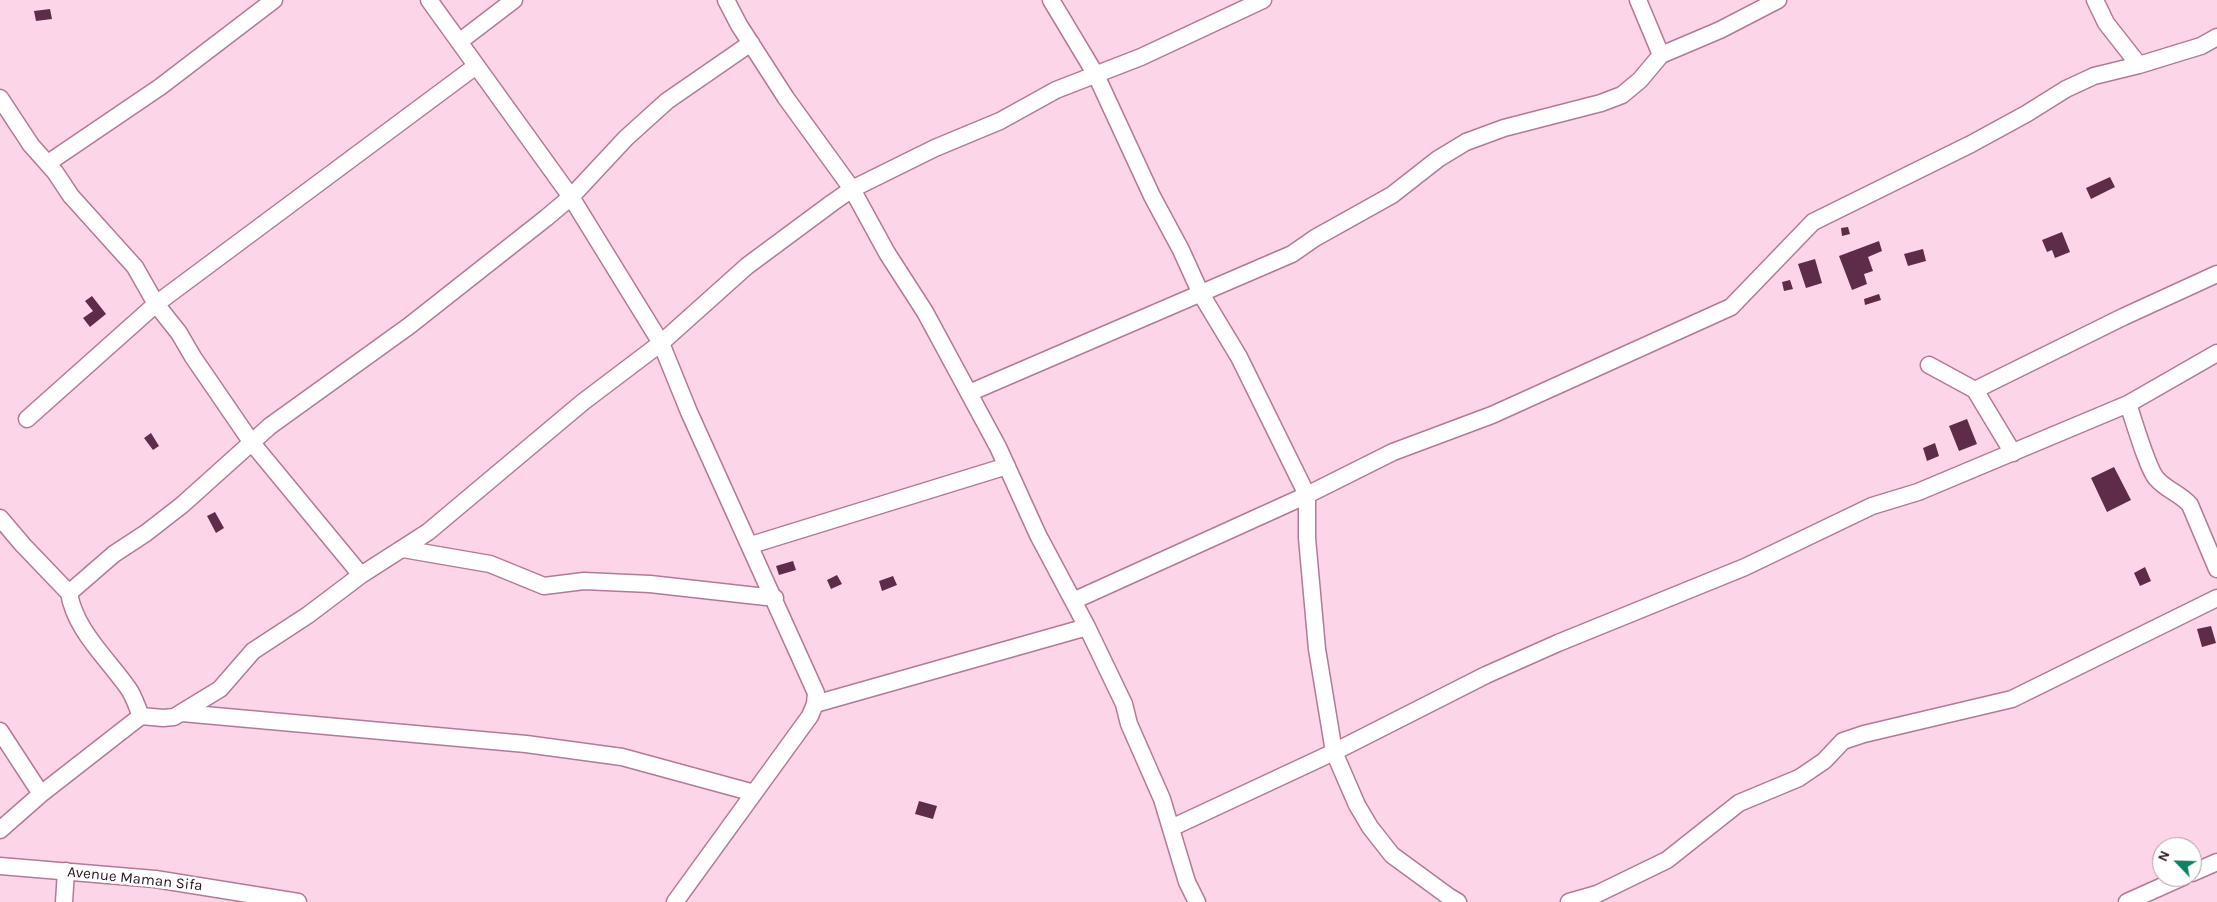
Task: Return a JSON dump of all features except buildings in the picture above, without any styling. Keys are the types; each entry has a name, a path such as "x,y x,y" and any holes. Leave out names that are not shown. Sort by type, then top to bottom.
{"street":[{"path":"48,163 160,87 274,0"},
{"path":"429,0 571,198 661,343 689,412 775,598 816,693 816,704 810,716 675,902"},
{"path":"459,42 514,0"},
{"path":"726,0 739,25 786,98 852,189 882,243 925,312 969,393 1038,535 1087,627 1124,704 1129,724 1162,799 1187,882 1197,902"},
{"path":"1051,0 1096,75 1152,196 1181,250 1201,294 1239,357 1306,495 1313,619 1334,752 1357,804 1370,827 1392,854 1458,902"},
{"path":"0,830 42,794 141,716 163,718 182,713 220,689 253,651 308,615 361,575 428,532 583,402 661,343 747,266 832,202 852,189 935,148 1000,121 1056,90 1141,57 1263,0"},
{"path":"1638,0 1662,55"},
{"path":"969,393 1292,254 1392,195 1438,159 1466,142 1504,128 1601,103 1622,94 1640,80 1662,55 1720,30 1778,0"},
{"path":"2095,0 2106,23 2139,65"},
{"path":"1073,601 1306,495 1394,452 1492,415 1731,307 1745,295 1812,222 1820,217 1860,200 1963,149 2094,76 2139,65 2201,46 2217,37"},
{"path":"69,593 114,554 146,533 182,505 270,426 389,341 571,198 626,138 666,101 751,43"},
{"path":"27,419 156,304 476,66"},
{"path":"0,98 31,145 48,163 71,196 135,268 156,304 179,333 252,443 361,575"},
{"path":"1975,390 2217,274"},
{"path":"1171,828 1334,752 1486,675 1558,643 1752,564 1872,506 1918,492 2128,404 2217,353"},
{"path":"1929,365 1975,390 2013,453"},
{"path":"2128,404 2151,470 2164,485 2184,497 2190,505 2217,569"},
{"path":"751,545 1006,466"},
{"path":"0,518 69,593 72,608 83,628 130,689 141,716"},
{"path":"403,549 490,564 544,586 584,581 650,584 775,598"},
{"path":"1569,902 1597,894 1667,860 1739,803 1799,778 1824,761 1843,741 1864,734 2012,699 2217,598"},
{"path":"816,704 1087,627"},
{"path":"182,713 526,744 612,756 754,793"},
{"path":"0,731 42,794"},
{"path":"2202,869 2217,862"},
{"name":"Avenue Maman Sifa","path":"0,866 172,882 298,902"},
{"path":"64,902 66,871"},
{"path":"2127,902 2161,887"}]}
